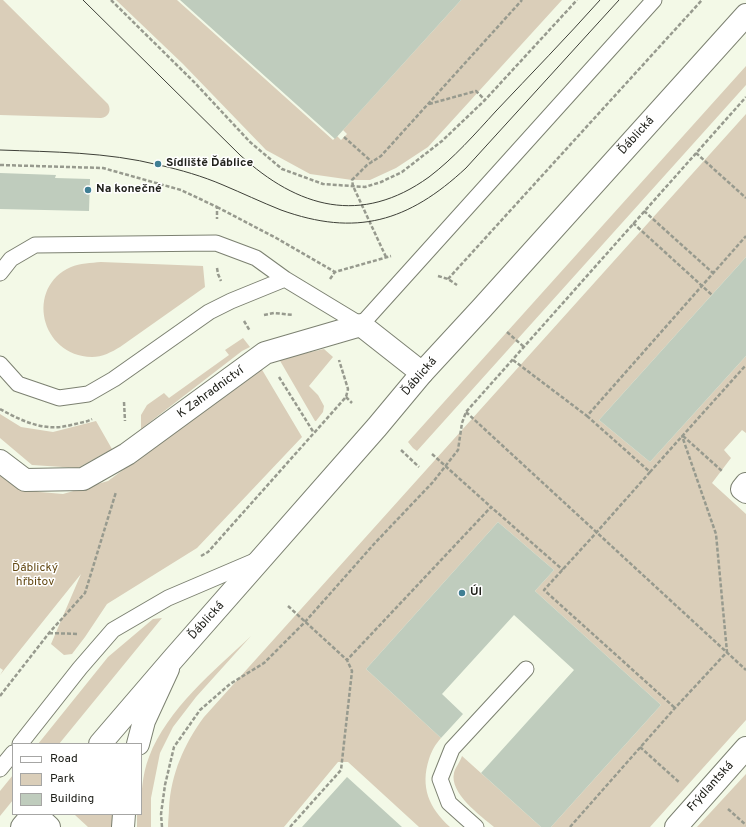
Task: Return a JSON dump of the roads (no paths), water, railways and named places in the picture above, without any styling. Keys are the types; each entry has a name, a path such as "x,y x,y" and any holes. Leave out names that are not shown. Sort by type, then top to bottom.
{"main road":[{"name":"Ďáblická","path":"101,743 377,427 422,373 746,15"},
{"name":"K Zahradnictví","path":"0,461 25,480 83,479 127,454 265,353 361,325"},
{"path":"361,325 422,373"},
{"path":"138,743 144,721 173,659"},
{"name":"Frýdlantská","path":"676,827 746,748"},
{"path":"22,827 33,815"},
{"path":"35,815 49,827"},
{"path":"124,815 124,827"}],"lane":[{"path":"0,273 11,259 35,245 216,243 256,258 285,279 361,325 654,0"},
{"path":"0,364 18,384 25,387 59,398 88,394 114,379 209,312 231,301 285,279"},
{"path":"21,743 80,668 113,630 168,598 264,557"},
{"path":"476,827 449,803 440,780 452,749 526,669"},
{"path":"0,769 12,754"}],"tram line":[{"path":"83,0 240,155 262,173 284,188 307,198 331,204 355,206 379,202 404,192 438,170 456,154 600,0"},
{"path":"0,150 80,153 120,157 199,176 281,210 308,218 333,222 357,223 380,219 402,212 423,201 466,168 619,0"}],"place":[{"name":"Sídliště Ďáblice","path":"158,164"},
{"name":"Na konečné","path":"88,190"},
{"name":"Úl","path":"462,593"}],"park label":[{"name":"Ďáblický hřbitov","path":"35,576"}]}
